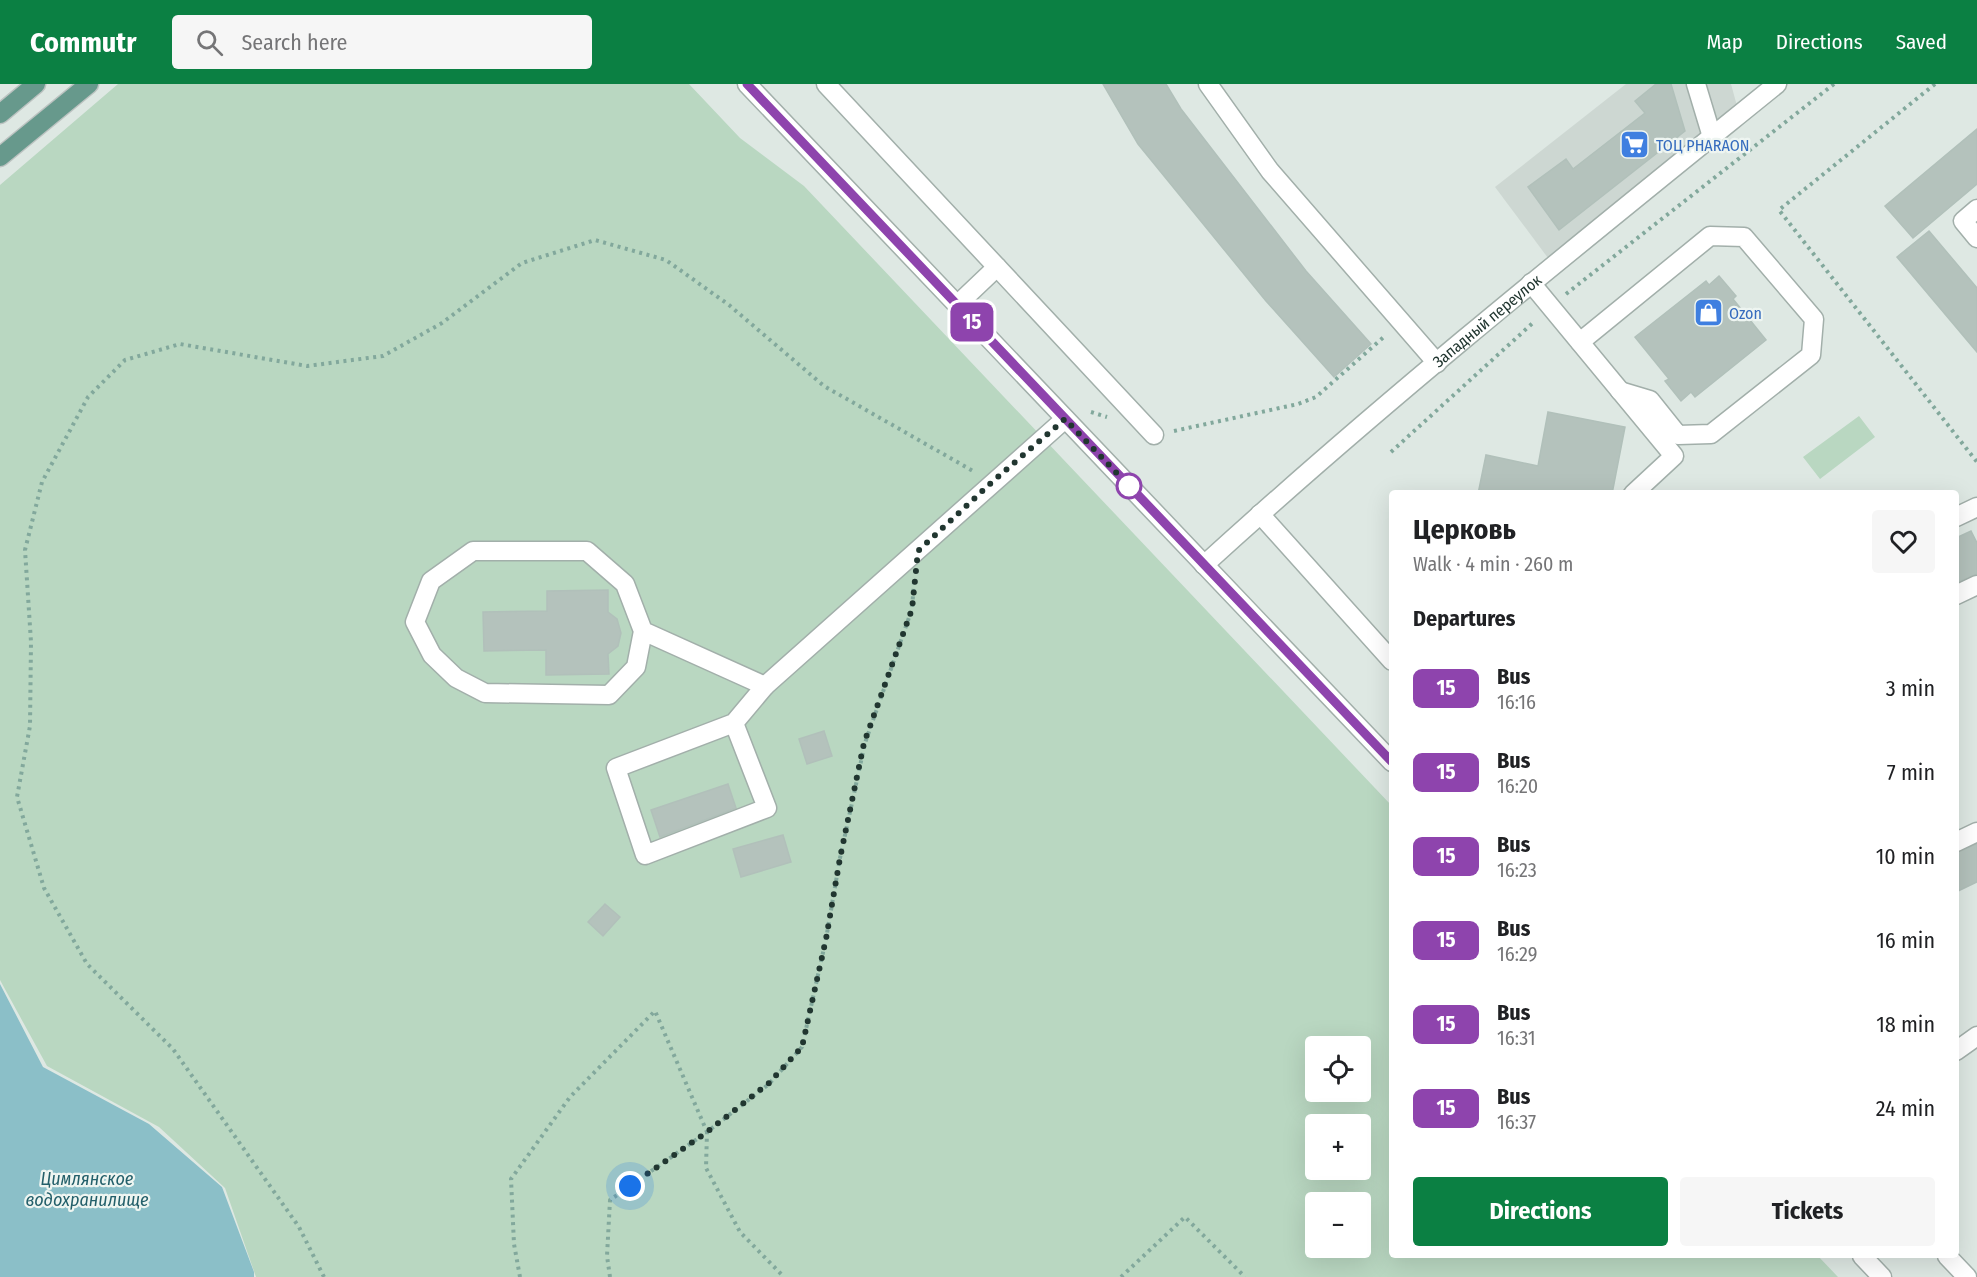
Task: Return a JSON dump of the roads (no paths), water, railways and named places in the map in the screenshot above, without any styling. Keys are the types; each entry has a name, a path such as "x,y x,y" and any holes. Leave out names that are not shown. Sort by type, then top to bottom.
{"main road":[{"path":"0,114 36,84"},
{"path":"0,157 89,84"}],"street":[{"path":"747,84 1389,759"},
{"path":"826,84 1154,435"},
{"path":"1208,84 1270,171 1437,363"},
{"path":"1696,84 1712,136"},
{"name":"Западный переулок","path":"1204,565 1260,514 1531,283 1777,84"},
{"path":"1977,209 1963,221 1977,238"},
{"path":"1580,342 1710,236 1744,237 1814,320 1810,355 1711,434 1678,435 1650,400 1620,391"},
{"path":"957,305 997,267"},
{"path":"1531,283 1674,456 1637,490"},
{"path":"734,723 767,808 645,855 616,768 734,723 765,686 1065,419"},
{"path":"1959,516 1976,511"},
{"path":"1260,514 1389,658"},
{"path":"643,631 636,667 609,695 485,693 456,678 432,655 416,622 431,580 472,551 587,551 625,584 643,631 765,686"},
{"path":"1959,594 1977,585"},
{"path":"1959,841 1977,832"},
{"path":"1959,1049 1977,1036"},
{"path":"1864,1258 1882,1277"},
{"path":"1949,1258 1967,1277"}],"water":[{"name":"Цимлянское водохранилище","path":"0,984 43,1067 149,1124 222,1187 254,1277 0,1277"}],"place":[{"name":"ТОЦ PHARAON","path":"1635,145"},
{"name":"Ozon","path":"1708,313"}]}
